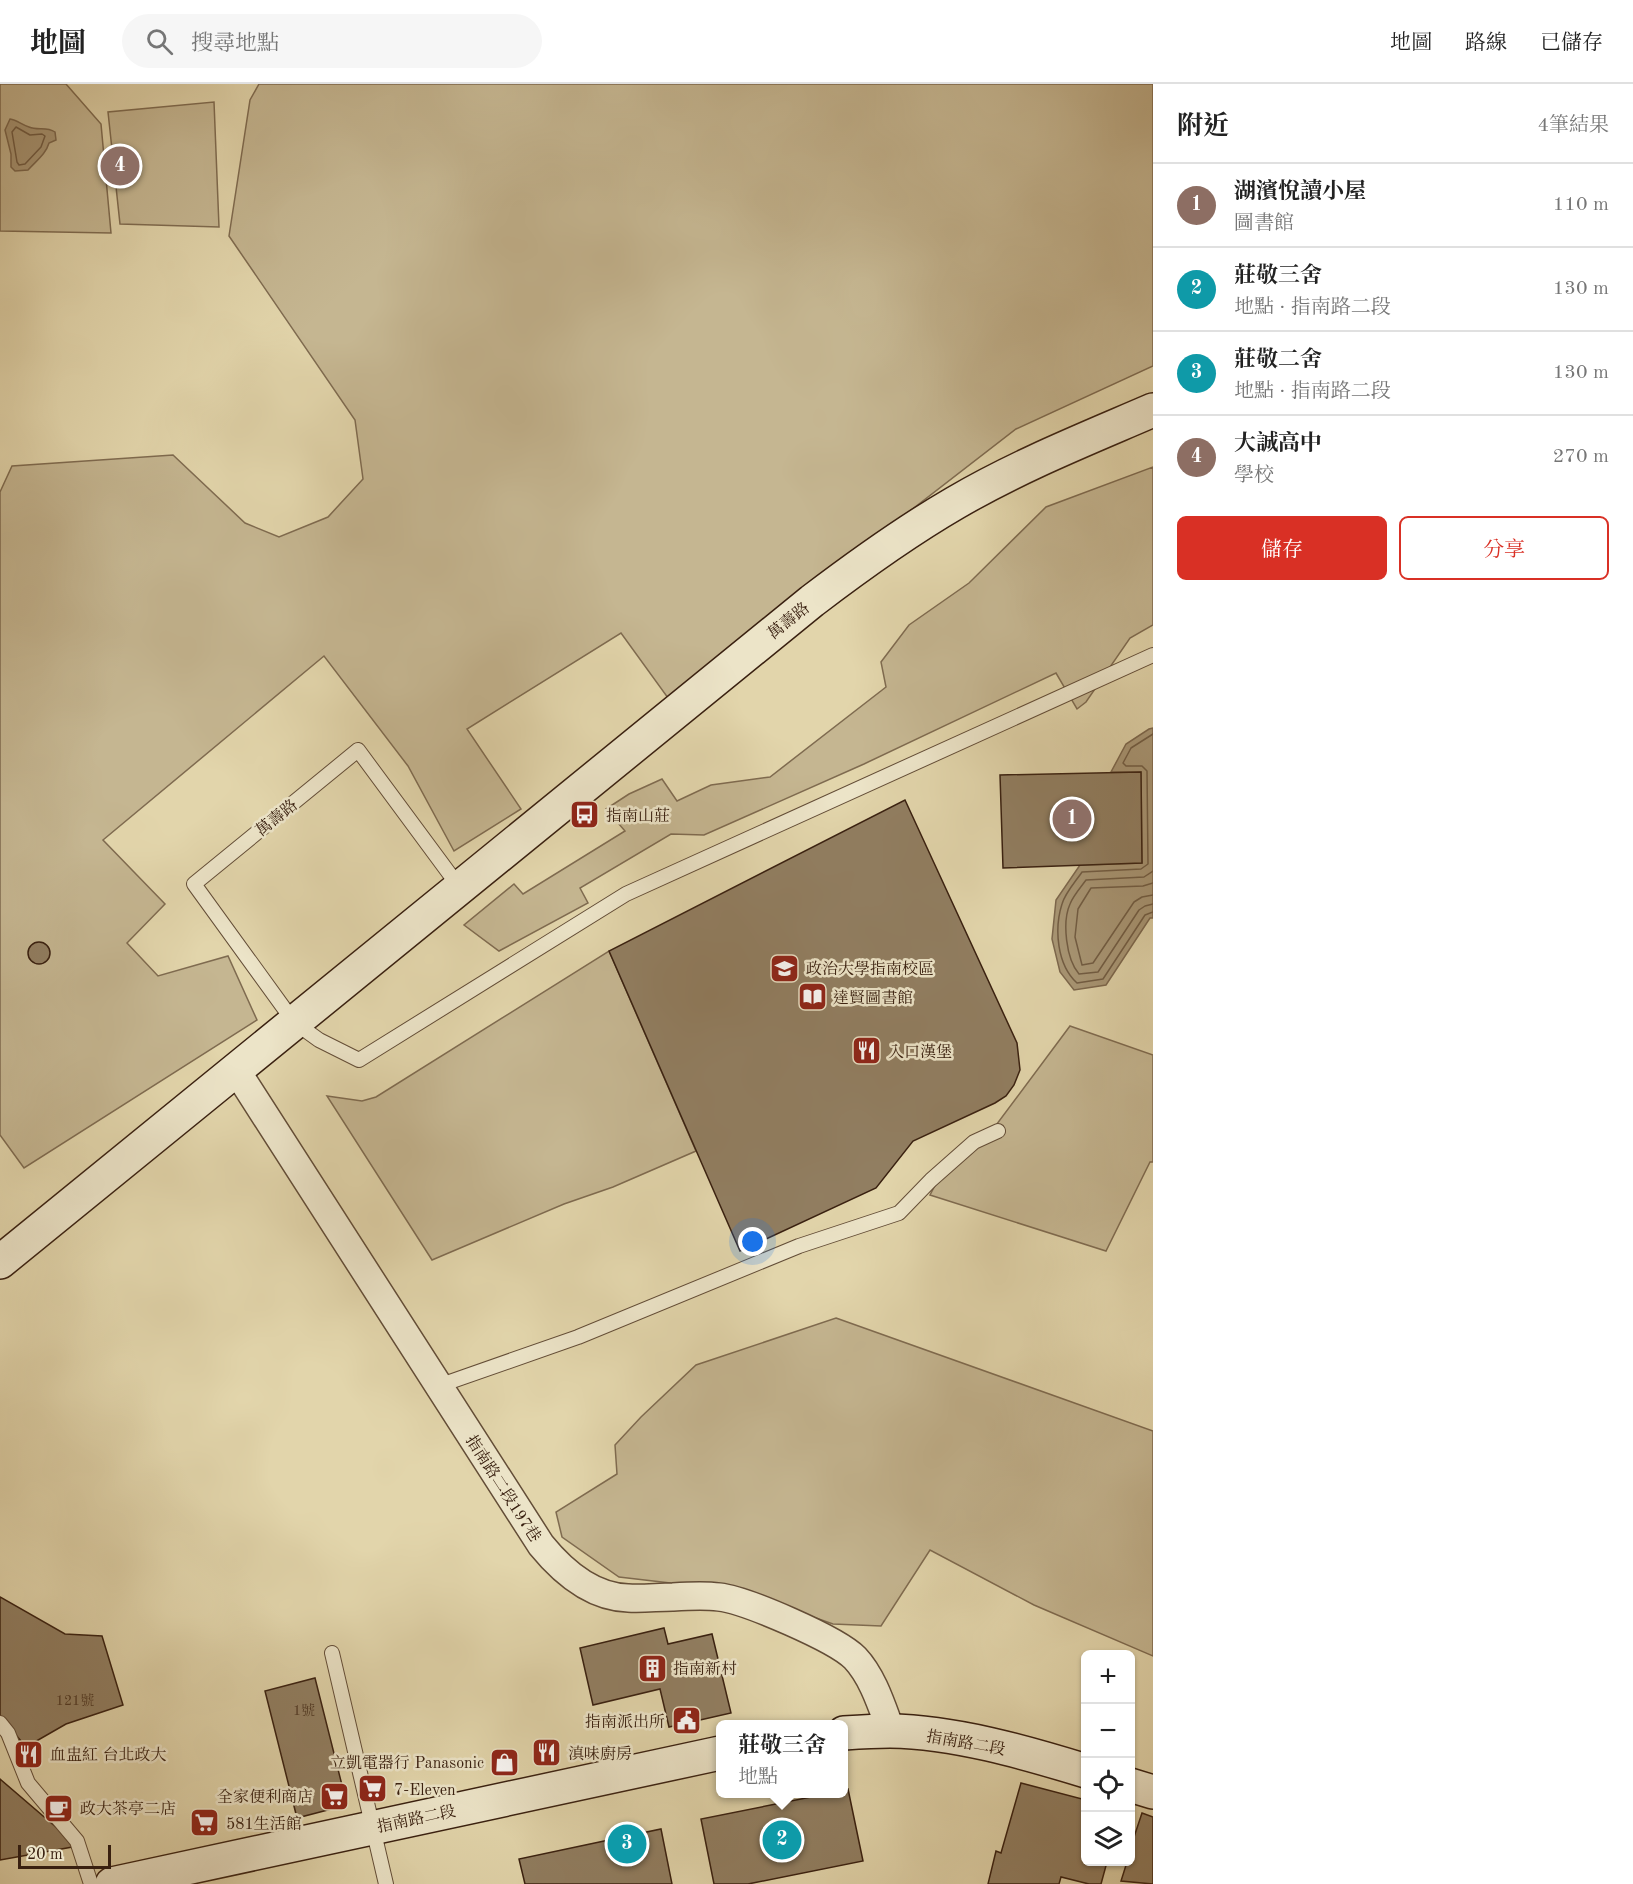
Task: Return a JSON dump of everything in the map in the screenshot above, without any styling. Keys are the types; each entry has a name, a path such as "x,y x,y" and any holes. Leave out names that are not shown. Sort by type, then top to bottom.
{"street":[{"name":"萬壽路","path":"1,1260 812,601 867,559 955,503 1040,459 1153,410"},
{"name":"指南路二段197巷","path":"236,1070 438,1386 558,1566 576,1580 602,1593 626,1598 719,1597 741,1602 828,1639 854,1657 864,1671 891,1731"},
{"name":"指南路二段","path":"848,1733 891,1731 935,1735 1041,1757 1081,1769"},
{"name":"指南路二段","path":"112,1884 716,1754"},
{"path":"1135,1786 1153,1792"}],"lane":[{"path":"294,1022 319,1040 359,1060 626,894 1153,655"},
{"name":"萬壽路","path":"294,1022 194,884 358,750 460,888"},
{"path":"438,1386 578,1337 799,1246 899,1213 930,1180 974,1142 998,1131"},
{"path":"332,1653 371,1828 386,1884"},
{"path":"4,1728 28,1784 77,1841 91,1884"}],"shaded area":[{"path":"0,84 66,84 101,124 111,233 0,231"},
{"path":"259,84 1153,84 1153,366 1016,429 668,698 621,633 467,729 521,809 454,851 408,766 324,656 103,840 165,904 127,943 158,976 228,956 257,1020 24,1168 0,1135 0,492 12,466 173,455 245,523 279,537 328,517 363,479 355,420 229,236 250,100"},
{"path":"214,102 219,227 120,224 108,112"},
{"path":"1153,467 1153,625 1130,638 1086,702 1077,709 1056,673 864,764 704,835 671,834 580,888 588,903 499,951 464,925 514,884 523,894 625,831 606,809 629,794 662,779 677,801 711,785 770,777 886,687 881,662 909,625 969,583 1046,507"},
{"path":"609,951 696,1151 432,1260 327,1096 362,1101 376,1097"},
{"path":"1070,1026 1153,1055 1153,1162 1150,1162 1106,1251 930,1195 949,1159 982,1144"},
{"path":"836,1318 1153,1431 1153,1656 1034,1605 930,1550 881,1626 833,1624 739,1591 619,1577 562,1537 556,1512 617,1474 615,1445 696,1365"}],"water":[{"path":"10,119 32,128 55,132 56,140 49,143 43,154 28,170 15,171 11,167 11,154 5,130"},
{"path":"1153,728 1153,918 1150,918 1106,985 1074,990 1060,972 1052,939 1056,900 1080,865 1142,863 1141,772 1111,772 1126,744"}],"building":[{"path":"1141,772 1142,863 1003,868 1000,775"},
{"name":"達賢圖書館","path":"905,800 1017,1043 1020,1070 1014,1085 1006,1096 913,1141 876,1188 740,1251 609,951"},
{"path":"39,942 47,945 50,953 47,961 39,964 31,961 28,953 31,945"},
{"path":"0,1597 65,1634 102,1636 123,1705 66,1724 26,1747 0,1716"},
{"name":"指南新村","path":"664,1628 668,1644 712,1634 731,1713 669,1727 660,1689 593,1705 580,1648"},
{"path":"315,1678 347,1805 297,1818 265,1691"},
{"path":"0,1779 78,1846 0,1860"},
{"path":"1021,1783 1081,1799 1081,1866 1106,1866 1101,1884 1089,1884 1061,1877 1059,1884 988,1884 996,1851 1001,1853"},
{"path":"848,1789 863,1861 748,1884 714,1884 701,1819 806,1798 848,1798"},
{"path":"1142,1813 1153,1817 1153,1884 1121,1881 1126,1866 1135,1866 1135,1834"},
{"path":"661,1829 672,1884 525,1884 519,1859"}],"place":[{"name":"大誠高中","path":"120,166"},
{"name":"指南山莊","path":"585,815"},
{"name":"湖濱悅讀小屋","path":"1072,819"},
{"name":"政治大學指南校區","path":"785,968"},
{"name":"達賢圖書館","path":"812,997"},
{"name":"入口漢堡","path":"867,1051"},
{"name":"指南新村","path":"652,1668"},
{"name":"指南派出所","path":"686,1721"},
{"name":"滇味廚房","path":"547,1753"},
{"name":"血盅紅 台北政大","path":"29,1754"},
{"name":"立凱電器行 Panasonic","path":"505,1762"},
{"name":"7-Eleven","path":"373,1789"},
{"name":"全家便利商店","path":"334,1796"},
{"name":"政大茶亭二店","path":"59,1808"},
{"name":"581生活館","path":"205,1823"},
{"name":"莊敬三舍","path":"782,1840"},
{"name":"莊敬二舍","path":"627,1844"}]}
